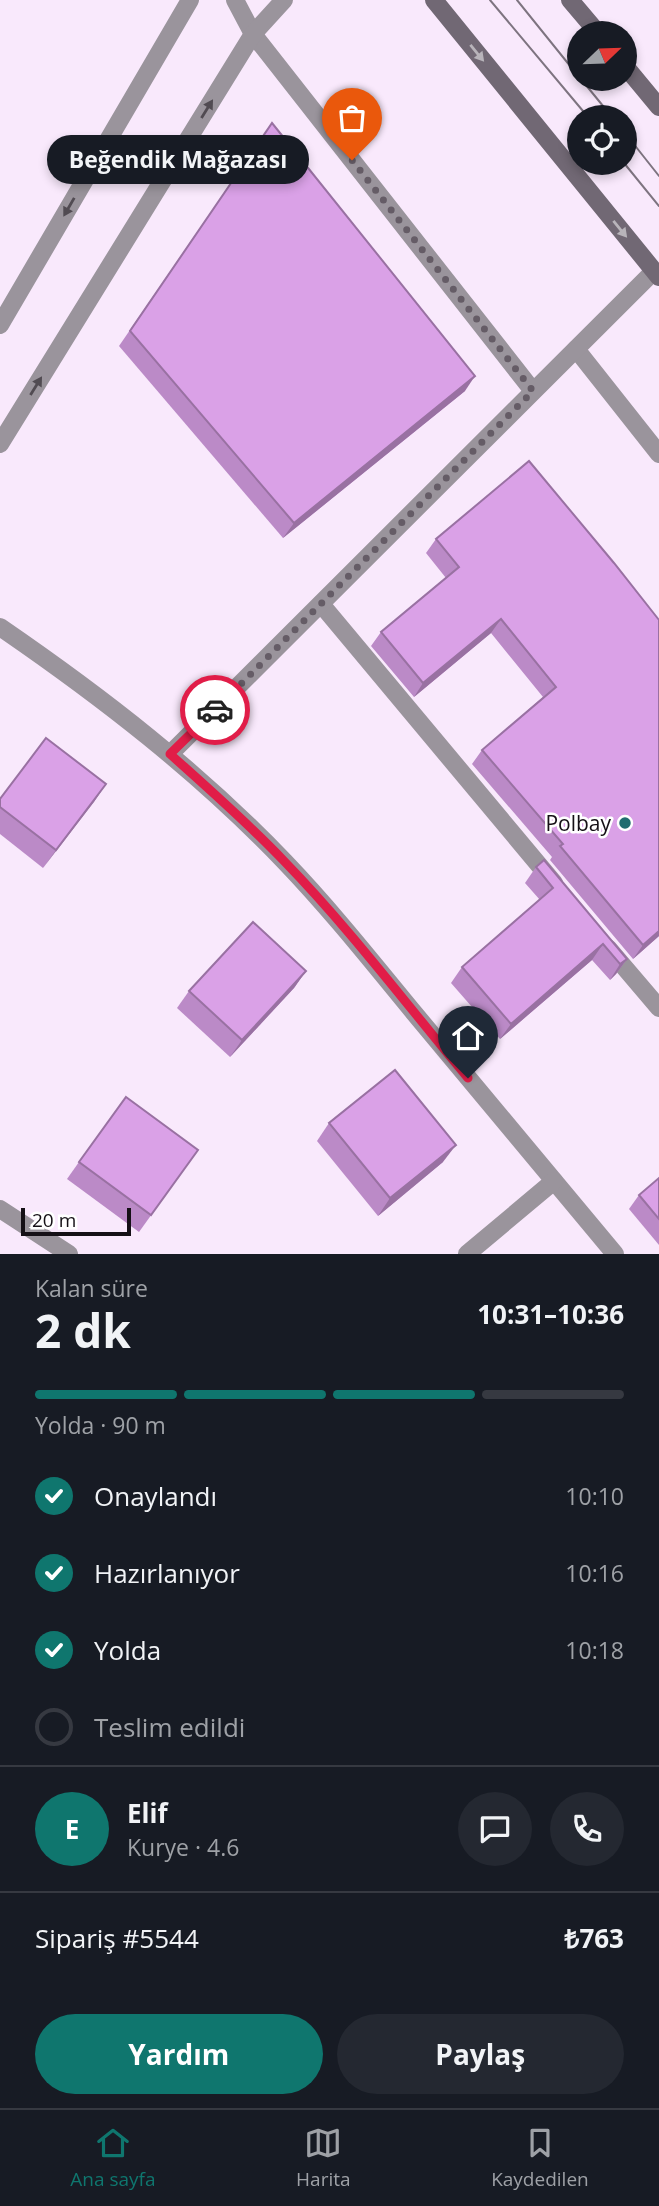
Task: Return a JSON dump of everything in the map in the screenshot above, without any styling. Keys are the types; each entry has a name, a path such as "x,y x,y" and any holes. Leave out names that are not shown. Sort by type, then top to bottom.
{"main road":[{"path":"434,0 657,274"},
{"path":"570,0 588,21"},
{"path":"637,80 659,107"}],"street":[{"path":"0,325 190,0"},
{"path":"235,0 253,34 533,391"},
{"path":"0,444 253,34 284,0"},
{"path":"170,754 533,391 657,274"},
{"path":"576,349 659,454"},
{"path":"321,604 561,891"},
{"path":"0,627 76,679 170,754 284,861 344,927 615,1254"},
{"path":"597,934 659,1008"},
{"path":"467,1254 554,1181"},
{"path":"0,1209 69,1254"}],"building":[{"path":"272,123 475,376 294,523 130,331"},
{"path":"529,461 659,620 659,931 643,945 560,846 563,844 482,750 556,687 501,619 423,683 381,632 459,567 436,539"},
{"path":"46,738 106,784 56,850 0,807 0,799"},
{"path":"544,860 627,959 620,964 603,944 511,1024 462,967 553,888 536,867"},
{"path":"253,922 306,971 242,1040 189,991"},
{"path":"395,1070 456,1145 390,1198 329,1123"},
{"path":"126,1097 198,1150 151,1215 79,1162"},
{"path":"659,1178 659,1219 639,1195"}],"tram line":[{"path":"490,0 578,105"},
{"path":"517,0 567,62"},
{"path":"591,91 602,105"},
{"path":"637,148 659,176"},
{"path":"634,175 659,206"}],"way so far":[{"path":"215,710 533,391 352,160"}],"place":[{"name":"Beğendik Mağazası","path":"352,160"},
{"name":"Polbay","path":"625,823"}],"route":[{"path":"215,710 170,754 284,861 344,927 468,1078"}]}
